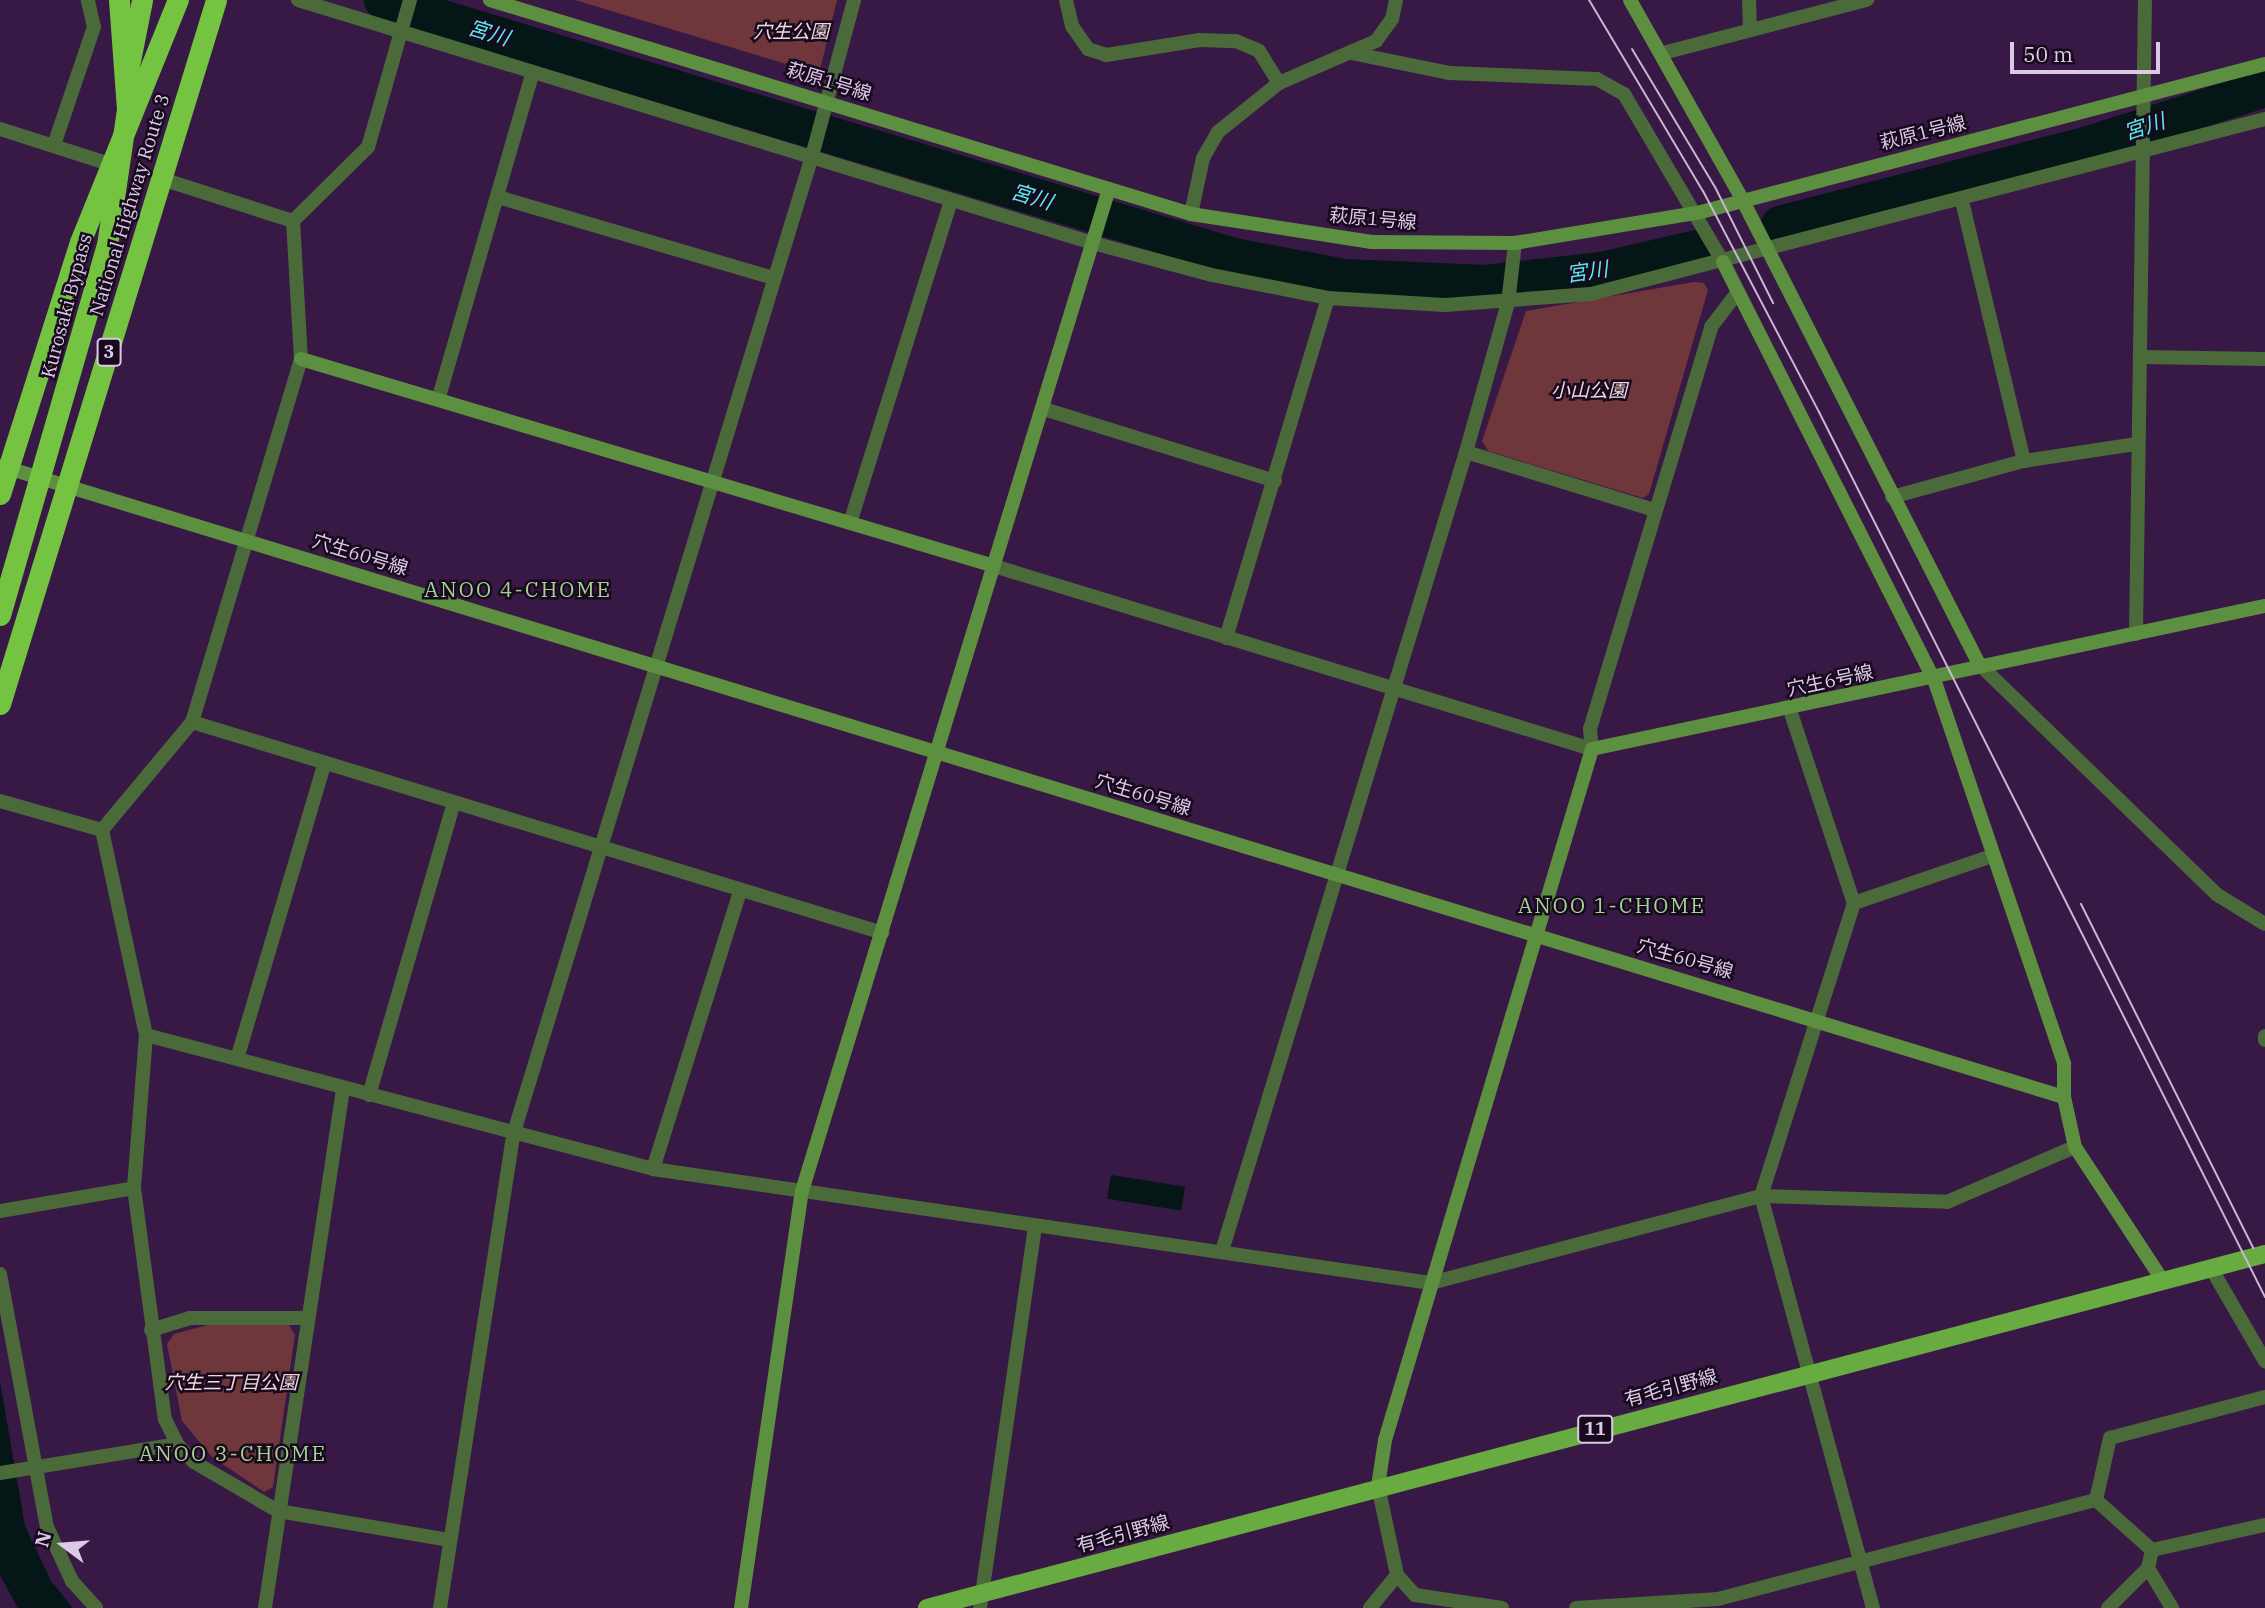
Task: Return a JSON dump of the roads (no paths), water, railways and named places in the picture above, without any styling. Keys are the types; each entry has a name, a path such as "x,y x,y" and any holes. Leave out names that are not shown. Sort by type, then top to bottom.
{"highway":[{"name":"Kurosaki Bypass","path":"0,615 107,245 127,109 119,0"},
{"path":"110,164 142,0"},
{"name":"National Highway Route 3","path":"0,494 4,467 110,164 154,71 178,0"},
{"name":"National Highway Route 3","path":"0,704 216,0"}],"main road":[{"name":"有毛引野線","path":"926,1608 981,1601 1378,1486 2265,1254"}],"street":[{"path":"54,145 94,27 88,0"},
{"path":"298,0 402,27 533,72 813,151 951,200 1095,239 1212,275 1328,298 1508,303 1591,294 1962,201 2144,148 2265,119"},
{"path":"102,830 192,722 300,359 293,221 368,147 410,0"},
{"name":"萩原1号線","path":"490,0 1108,194 1191,214 1372,242 1515,243 1697,213 1742,199 2143,102 2265,64"},
{"path":"440,1608 514,1132 813,151 854,0"},
{"path":"1066,0 1072,26 1088,49 1107,55 1200,40 1236,41 1259,51 1279,83"},
{"path":"1191,214 1203,158 1218,132 1279,83 1376,41 1392,19 1396,0"},
{"path":"1630,0 1663,53 1742,199 1979,664 2216,894 2265,924"},
{"path":"1749,0 1750,30"},
{"path":"1663,53 1867,0"},
{"path":"2136,634 2146,0"},
{"path":"1351,53 1449,73 1597,79 1624,94 1697,213 1723,262 1934,679 2064,1064 2064,1097 2075,1147 2163,1281"},
{"path":"439,397 533,72"},
{"path":"0,129 110,164"},
{"path":"163,179 293,221"},
{"path":"741,1608 803,1191 1108,194"},
{"path":"498,197 774,278"},
{"path":"850,523 951,200"},
{"path":"1962,201 2024,461"},
{"path":"1222,1251 1334,872 1466,452 1508,303 1515,243"},
{"path":"1502,1608 1415,1595 1397,1575 1378,1486 1379,1463 1431,1283 1539,937 1592,749 1590,729 1656,510 1712,327 1737,293"},
{"path":"1226,638 1328,298"},
{"path":"2142,358 2265,359"},
{"path":"300,359 439,397 710,482 1592,749"},
{"path":"1044,409 1275,481"},
{"path":"1892,497 2024,461 2137,444"},
{"path":"1466,452 1656,510"},
{"name":"穴生60号線","path":"4,467 1334,872 1539,937 1818,1018 2064,1097"},
{"name":"穴生6号線","path":"1592,749 1790,710 1934,679 1979,664 2265,606"},
{"path":"1790,710 1854,903 1761,1196 1858,1562 1873,1608"},
{"path":"192,722 453,806 883,933"},
{"path":"237,1059 324,766"},
{"path":"0,800 102,830"},
{"path":"369,1095 453,806"},
{"path":"102,830 146,1035 134,1188 165,1419 177,1444 203,1468 278,1511 449,1539"},
{"path":"1854,903 1992,856"},
{"path":"653,1169 740,892"},
{"path":"146,1035 342,1089 653,1169 1431,1283 1761,1196 1947,1202 2075,1147"},
{"path":"265,1608 342,1089"},
{"path":"0,1210 134,1188"},
{"path":"981,1601 1035,1227"},
{"path":"2211,1268 2265,1361"},
{"path":"0,1274 31,1466 47,1527 72,1580 96,1608"},
{"path":"151,1330 190,1318 308,1318"},
{"path":"2096,1500 2110,1438 2265,1397"},
{"path":"0,1473 177,1444"},
{"path":"1576,1608 1718,1600 2096,1500"},
{"path":"2096,1500 2152,1550"},
{"path":"2152,1550 2265,1525"},
{"path":"2108,1608 2148,1567 2152,1550"},
{"path":"2148,1567 2172,1608"},
{"path":"1370,1608 1397,1575"}],"waterway":[{"name":"宮川","path":"382,0 1233,256 1344,277 1485,283 1601,270 1696,248"},
{"name":"宮川","path":"1779,224 2085,145 2265,88"}],"tram line":[{"path":"1589,0 1703,191 1819,412 2265,1297"},
{"path":"1632,49 1715,187 1773,303"},
{"path":"2081,904 2253,1248"}],"district":[{"name":"ANOO 4-CHOME","path":"518,589"},
{"name":"ANOO 1-CHOME","path":"1612,905"},
{"name":"ANOO 3-CHOME","path":"233,1453"}],"park label":[{"name":"穴生公園","path":"791,32"},
{"name":"小山公園","path":"1589,391"},
{"name":"穴生三丁目公園","path":"231,1383"}]}
